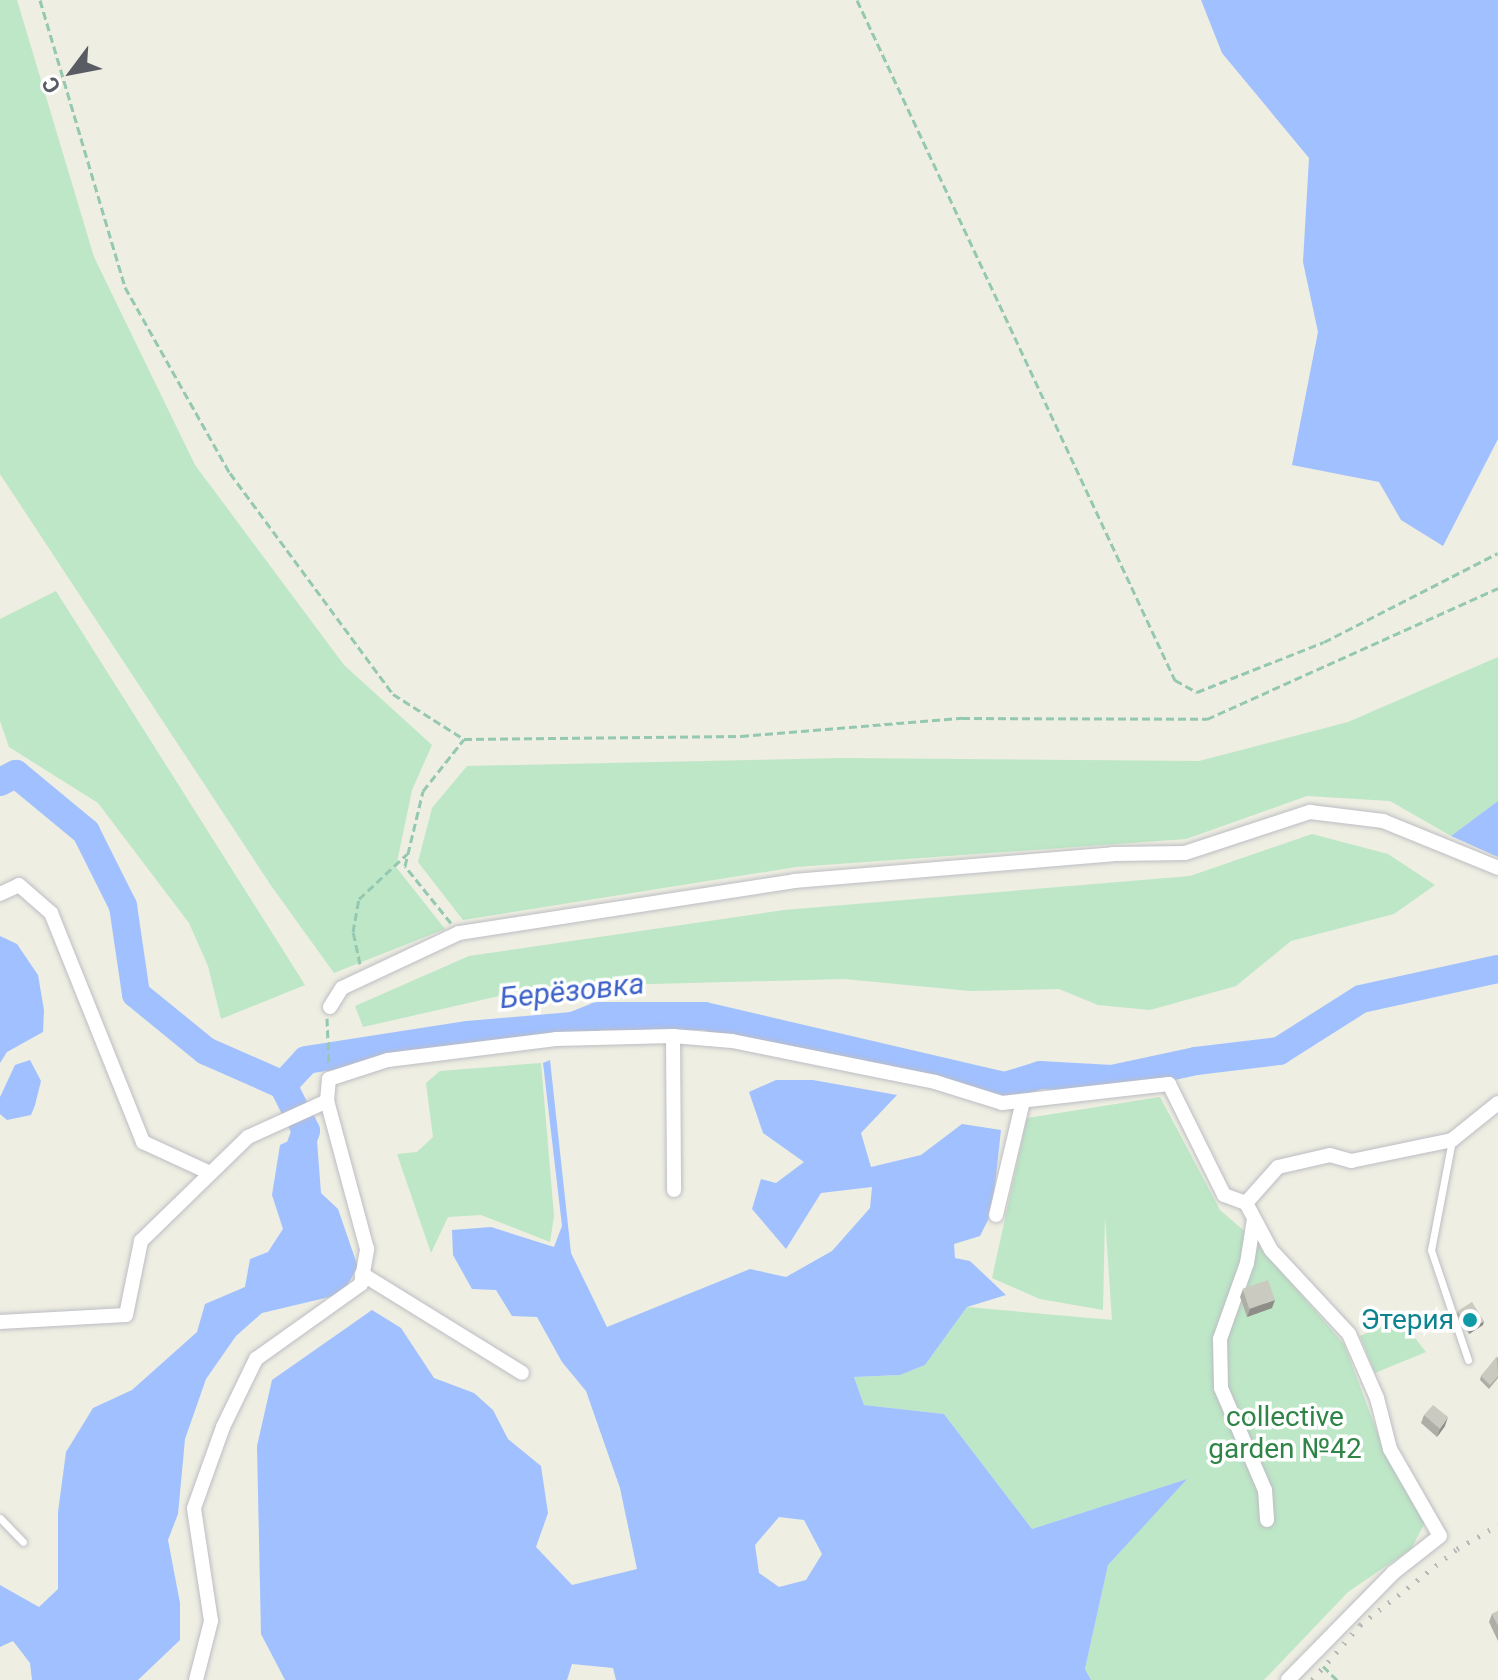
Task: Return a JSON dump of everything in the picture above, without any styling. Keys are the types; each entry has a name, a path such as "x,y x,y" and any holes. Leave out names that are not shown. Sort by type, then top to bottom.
{"street":[{"path":"330,1007 342,988 459,933 794,881 1113,854 1185,853 1310,812 1383,821 1498,868"},
{"path":"0,894 19,885 51,913 143,1142 208,1172"},
{"path":"673,1036 674,1190"},
{"path":"196,1680 211,1621 194,1508 223,1427 256,1359 361,1284 367,1249 327,1101 329,1079 388,1060 556,1039 673,1036 732,1041 873,1069 1002,1103 1169,1084 1224,1195 1246,1203 1271,1250 1349,1334 1377,1398 1390,1449 1440,1536 1393,1573 1288,1680"},
{"path":"0,1322 126,1315 141,1241 208,1172 248,1137 327,1101"},
{"path":"996,1215 1023,1101"},
{"path":"1246,1203 1278,1167 1330,1155 1351,1161 1452,1140 1498,1103"},
{"path":"1254,1219 1247,1263 1220,1339 1221,1388 1265,1490 1267,1520"},
{"path":"362,1274 522,1373"}],"lane":[{"path":"1452,1140 1431,1250 1468,1360"},
{"path":"0,1518 23,1542"}],"path":[{"path":"40,0 125,287 230,473 393,694 464,739 741,736 962,718 1207,719 1498,588"},
{"path":"857,0 1175,680 1197,692 1324,642 1498,553"},
{"path":"459,933 405,866 423,791 464,739"},
{"path":"362,979 353,932 359,899 407,854"},
{"path":"329,1068 324,1030 330,1007"}],"green space":[{"path":"0,0 17,0 94,257 195,465 344,665 432,745 412,790 396,867 445,929 334,973 272,887 0,474"},
{"path":"56,591 305,985 221,1019 208,966 189,923 98,803 9,747 0,721 0,619"},
{"path":"1498,657 1498,801 1451,836 1390,801 1307,796 1186,839 796,867 463,920 418,862 432,808 467,766 843,758 1199,761 1348,722"},
{"path":"1312,834 1388,854 1435,885 1394,914 1291,941 1236,986 1150,1010 1098,1005 1059,989 970,991 844,979 539,987 363,1027 355,1006 469,956 784,910 1190,876"},
{"path":"541,1063 554,1216 550,1242 481,1215 448,1217 431,1253 397,1154 417,1152 433,1137 426,1083 440,1071"},
{"name":"collective garden №42","path":"1160,1097 1220,1210 1251,1237 1344,1344 1381,1442 1426,1521 1411,1549 1348,1592 1264,1680 1091,1680 1085,1669 1108,1565 1184,1480 1032,1529 944,1414 864,1405 854,1377 900,1375 925,1365 967,1307 1112,1320 1105,1216 1103,1310 1040,1299 992,1278 1027,1118"},
{"path":"1400,1319 1426,1352 1375,1373 1360,1336"}],"water":[{"path":"1201,0 1498,0 1498,439 1443,546 1401,520 1379,482 1292,465 1318,332 1303,262 1309,158 1222,53"},
{"path":"1498,801 1498,857 1451,836"},
{"path":"0,936 17,944 38,975 44,1010 43,1032 7,1052 0,1063"},
{"path":"30,1060 41,1081 35,1105 31,1115 7,1120 0,1114 0,1097 15,1065"},
{"path":"550,1060 571,1253 607,1327 750,1269 786,1277 832,1251 870,1208 872,1187 821,1193 786,1249 752,1209 761,1179 776,1183 804,1162 763,1133 749,1092 776,1080 813,1080 897,1095 861,1133 871,1167 921,1155 962,1124 1001,1130 992,1212 980,1236 954,1244 955,1258 970,1261 1006,1295 967,1307 925,1365 900,1375 854,1377 864,1405 944,1414 1032,1529 1187,1479 1108,1565 1085,1669 1091,1680 616,1680 613,1668 572,1664 567,1680 285,1680 261,1634 257,1446 272,1380 372,1310 401,1328 434,1378 474,1393 493,1410 508,1439 541,1466 548,1513 536,1547 572,1585 637,1569 620,1488 586,1391 562,1362 537,1317 512,1316 496,1290 472,1289 453,1255 452,1230 491,1227 554,1247 562,1226 543,1063","holes":["779,1517 804,1520 822,1554 806,1580 779,1587 759,1573 755,1545"]},
{"path":"316,1128 321,1193 338,1209 358,1267 342,1294 262,1313 236,1336 206,1379 185,1439 178,1514 168,1540 180,1603 180,1640 138,1680 32,1680 30,1663 13,1641 0,1647 0,1585 39,1607 58,1589 58,1512 66,1452 93,1408 132,1390 197,1332 205,1304 245,1287 250,1259 268,1252 283,1229 272,1195 280,1145"}],"building":[{"path":"1268,1280 1275,1300 1249,1309 1242,1289"},
{"name":"Этерия","path":"1472,1302 1484,1321 1469,1330 1458,1311"},
{"path":"1497,1356 1498,1376 1490,1385 1481,1376"},
{"path":"1433,1405 1448,1417 1440,1429 1424,1415"},
{"path":"1498,1611 1498,1626 1492,1614"}],"waterway":[{"name":"Берёзовка","path":"0,782 16,774 86,832 123,906 136,994 206,1051 283,1085 306,1060 468,1035 573,1026 598,1016 704,1016 1005,1086 1040,1075 1112,1079 1196,1061 1279,1051 1361,999 1498,969"},
{"path":"283,1085 306,1131 293,1167"}],"railway":[{"path":"1312,1680 1360,1625 1457,1549 1498,1525"}],"place":[{"name":"Этерия","path":"1470,1320"}]}
